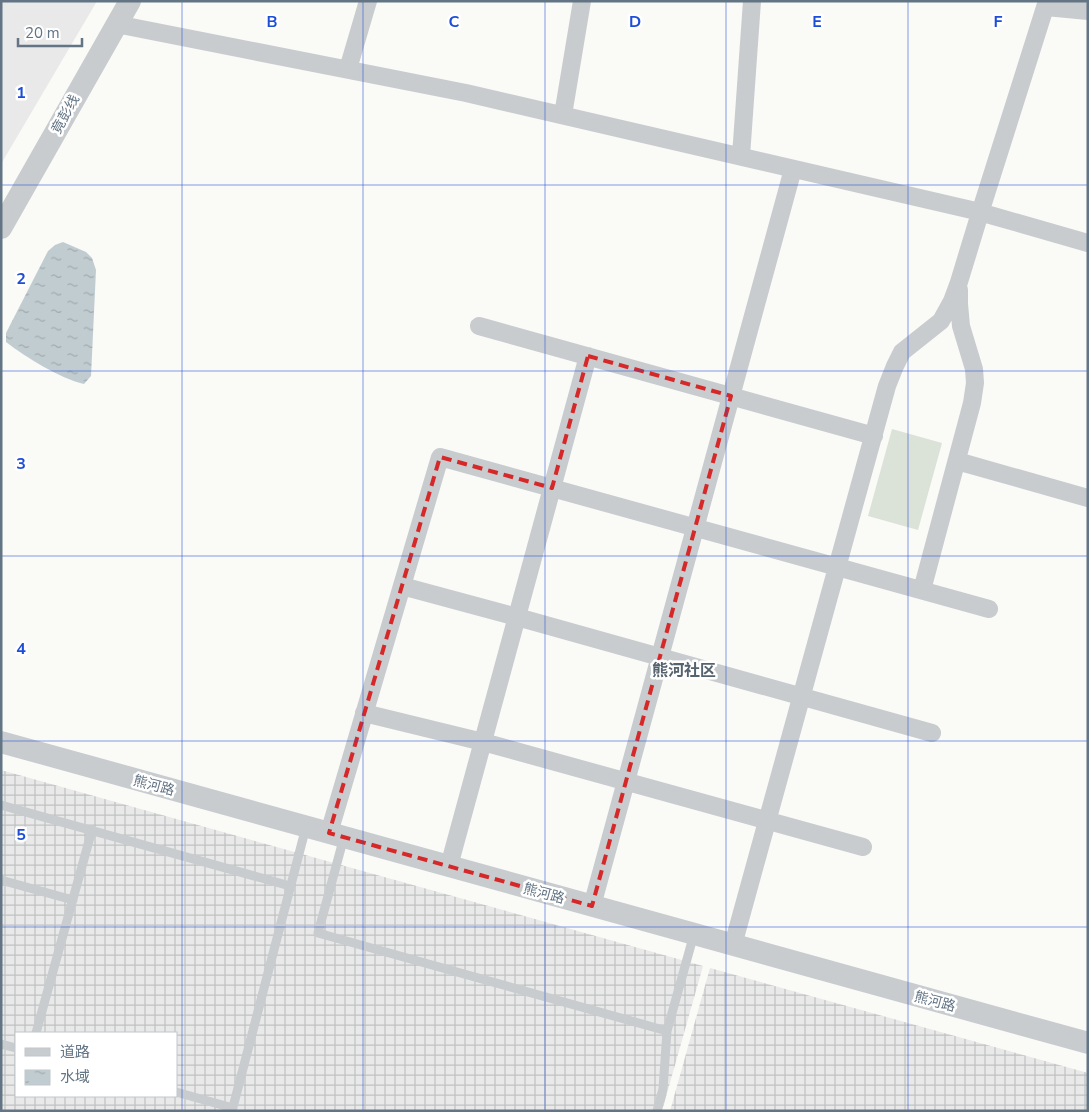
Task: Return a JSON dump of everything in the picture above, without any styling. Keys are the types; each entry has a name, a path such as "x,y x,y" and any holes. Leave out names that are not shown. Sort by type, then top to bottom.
{"street":[{"name":"竟彭线","path":"1,228 130,1"},
{"path":"348,69 368,1"},
{"path":"563,115 582,1"},
{"path":"740,156 752,1"},
{"path":"733,945 837,566 895,366 902,352 941,321 952,301 1046,4 1088,11"},
{"path":"116,24 466,93 980,212 1088,243"},
{"path":"592,906 793,169"},
{"path":"922,590 972,403 975,383 974,369 961,326 958,304 959,282"},
{"path":"479,326 874,436"},
{"path":"449,866 588,356"},
{"path":"336,835 364,713 440,457 989,609"},
{"path":"957,461 1088,498"},
{"path":"402,586 932,733"},
{"path":"364,713 483,742 863,847"},
{"name":"熊河路","path":"1,742 1088,1043"}],"lane":[{"path":"1,805 290,886"},
{"path":"178,1093 232,1109 306,827"},
{"path":"36,1032 92,830"},
{"path":"336,835 318,933 667,1031"},
{"path":"1,880 73,900"},
{"path":"657,1111 663,1089 667,1031 694,934"},
{"path":"1,1044 15,1048"}],"highlighted area":[{"path":"588,356 731,396 592,906 329,833 440,457 552,488"}],"shaded area":[{"path":"1,1 97,1 1,164"},
{"path":"892,429 942,443 918,530 868,516"},
{"path":"1,770 703,966 662,1111 1,1111"},
{"path":"710,968 1088,1073 1088,1111 670,1111"}],"water":[{"path":"63,242 86,252 92,258 96,270 91,376 84,384 44,367 6,342 6,333 48,251 55,245"}],"district":[{"name":"熊河社区","path":"684,670"}]}
